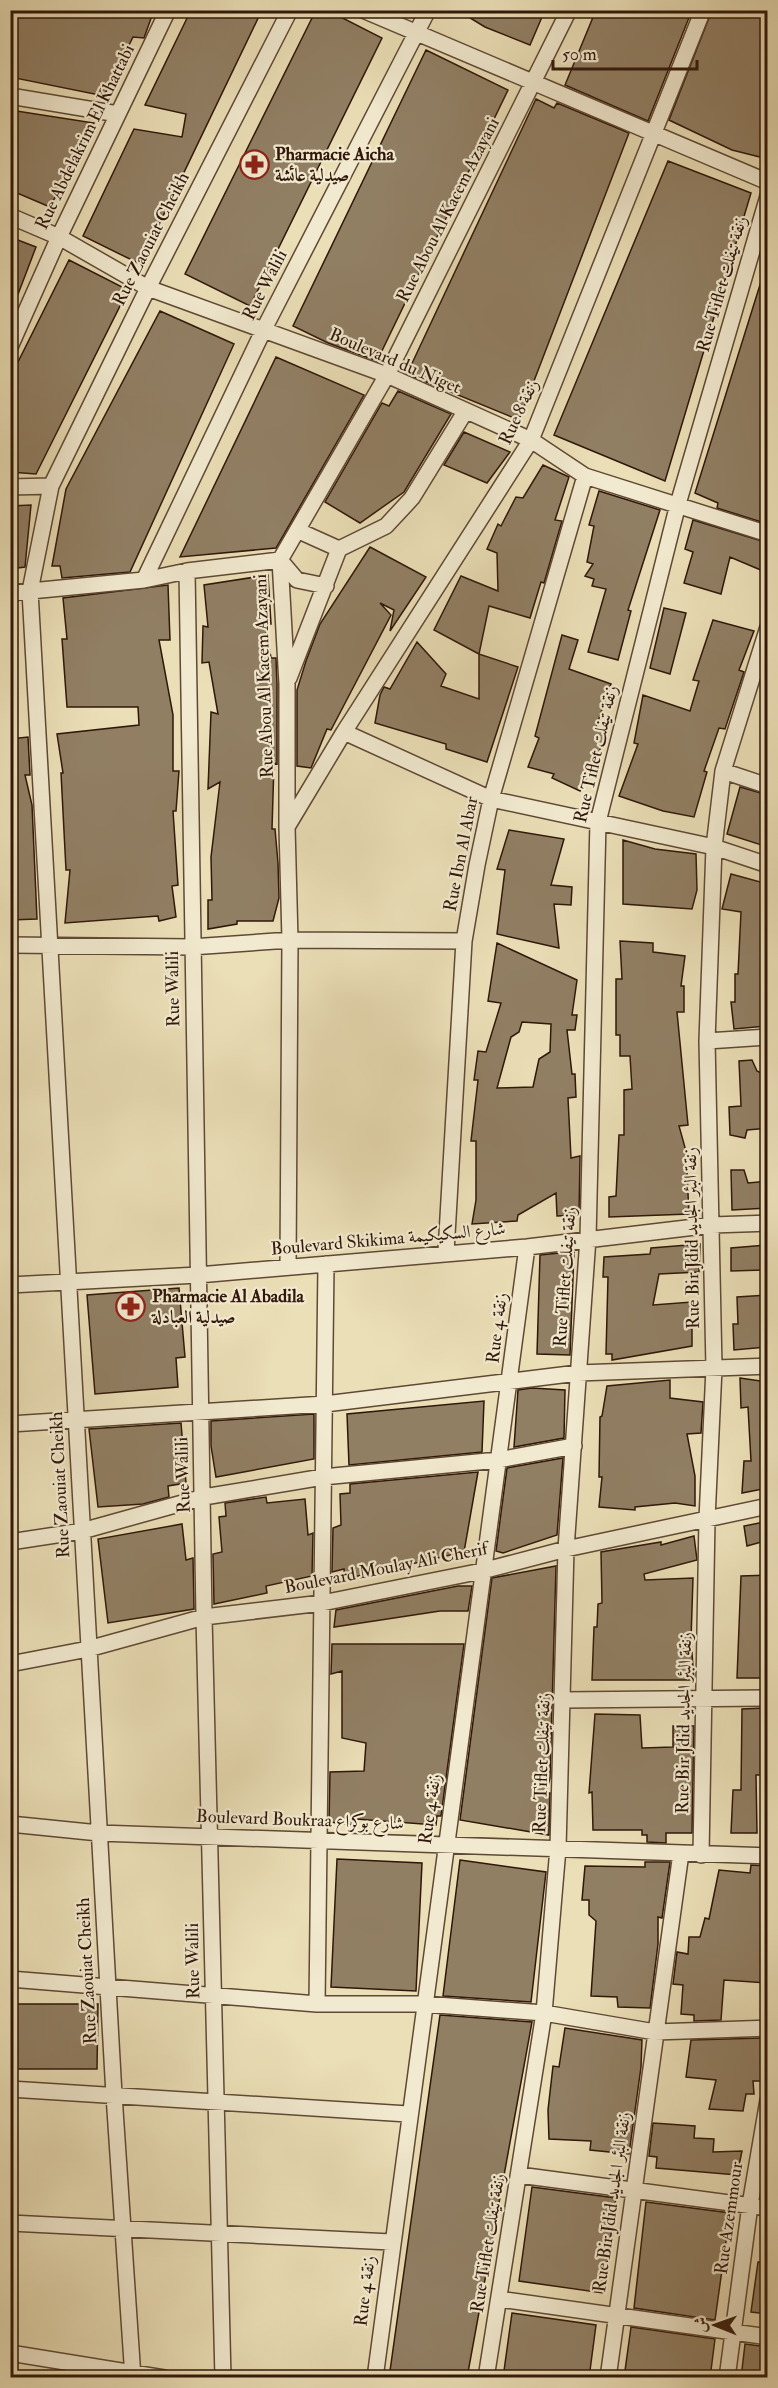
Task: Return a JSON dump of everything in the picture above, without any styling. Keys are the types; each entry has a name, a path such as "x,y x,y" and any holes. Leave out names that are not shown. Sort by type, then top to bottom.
{"street":[{"name":"Rue Abdelakrim El Khattabi","path":"10,347 59,237 168,10"},
{"name":"Rue Zaouiat Cheikh","path":"133,2375 122,2228 88,1648 30,591 51,486 148,288 290,10"},
{"path":"363,10 768,182"},
{"name":"Rue Walili","path":"144,580 264,328 428,10"},
{"name":"Rue Abou Al Kacem Azayani","path":"288,1267 290,940 287,684 280,560 387,375 569,10"},
{"name":"Rue 8 زنقة","path":"287,826 344,732 531,440 703,10"},
{"path":"10,96 118,114"},
{"name":"Rue Tiflet زنقة تيفلت","path":"486,2378 544,2013 558,1848 564,1700 566,1549 588,1239 598,822 678,504 768,196"},
{"name":"Boulevard du Niget","path":"10,216 59,237 148,288 264,328 387,375 531,440 585,476 768,534"},
{"path":"287,684 339,549 386,526 412,498 465,412"},
{"name":"Rue Ibn Al Abar","path":"446,1252 464,941 491,799 585,476"},
{"path":"10,488 51,486"},
{"path":"298,531 339,549"},
{"path":"10,593 144,580 187,571 280,560 297,580 326,586"},
{"name":"Rue Walili","path":"187,571 191,947 200,1412 204,1497 204,1617 223,2378"},
{"name":"Rue Bir Jdid زنقة البئر الجديد","path":"702,1855 707,1519 714,1368 707,1041 714,847 723,771 768,627"},
{"path":"344,732 491,799 714,847 768,864"},
{"path":"723,771 768,786"},
{"path":"10,945 191,947 290,940 464,941"},
{"path":"707,1041 768,1037"},
{"name":"Boulevard Skikima شارع السكيكيمة","path":"10,1285 198,1275 446,1252 527,1247 712,1226 768,1223"},
{"name":"Rue 4 زنقة","path":"375,2378 408,2114 527,1247"},
{"path":"317,2004 326,1264"},
{"path":"10,1424 325,1404 578,1373 768,1366"},
{"path":"10,1542 82,1531 204,1497 323,1477 498,1460 574,1446"},
{"name":"Boulevard Moulay Ali Cherif","path":"10,1664 88,1648 204,1617 322,1603 482,1571 566,1549 768,1506"},
{"path":"564,1700 768,1698"},
{"name":"Boulevard Boukraa شارع بوكراع","path":"10,1824 99,1833 768,1856"},
{"name":"Rue Bir Jdid زنقة البئر الجديد","path":"608,2378 681,1853"},
{"path":"10,1978 317,2004 423,2004 544,2013 656,2032 768,2028"},
{"path":"10,2089 408,2114"},
{"name":"Rue Azemmour","path":"727,2378 750,2205 768,2100"},
{"path":"519,2175 768,2208"},
{"path":"10,2223 391,2242"},
{"path":"499,2299 768,2337"},
{"path":"10,2353 133,2375 164,2378"}],"building":[{"path":"10,10 154,10 144,38 133,37 104,96 10,77"},
{"path":"191,10 262,10 140,264 83,236 134,129 182,137 186,114 145,105"},
{"path":"316,10 327,10 382,38 250,306 185,274"},
{"path":"457,10 545,10 530,45 485,27"},
{"path":"596,10 692,10 648,121 565,85"},
{"path":"712,10 768,10 768,134 760,157 732,150 669,120"},
{"path":"426,50 508,90 377,361 328,343 293,326"},
{"path":"536,99 554,108 557,103 629,133 519,420 407,374"},
{"path":"10,110 94,123 50,207 10,190"},
{"path":"668,161 751,193 665,481 554,435"},
{"path":"10,237 36,247 12,310 10,310"},
{"path":"69,260 128,290 36,474 10,472 10,378"},
{"path":"764,272 768,272 768,524 717,508 718,503 695,493"},
{"path":"160,311 234,344 130,572 62,578 60,566 52,566 66,489"},
{"path":"276,357 364,395 276,548 180,557"},
{"path":"398,391 451,414 404,492 360,523 325,502 382,403 389,406"},
{"path":"464,432 510,452 487,483 444,465"},
{"path":"543,465 569,477 555,520 562,521 544,583 541,582 530,618 489,606 479,654 434,630 461,576 498,591 497,553 487,549 498,524 501,526 516,497 523,498"},
{"path":"599,491 660,510 628,610 631,611 618,660 588,652 606,589 592,586 594,579 585,576 593,564 587,562 594,526 589,525"},
{"path":"31,505 25,567 10,569 10,506"},
{"path":"693,520 768,543 768,573 730,557 721,594 684,583 693,552 685,549"},
{"path":"370,547 426,577 390,631 394,610 380,603 391,615 331,730 327,729 311,768 297,766 297,690 306,661 320,624"},
{"path":"268,575 271,624 265,624 271,658 276,658 277,684 277,764 274,763 272,829 275,829 279,898 273,921 237,921 237,924 208,929 208,900 212,900 211,857 220,782 208,789 211,712 218,714 209,662 202,663 203,626 208,627 204,585"},
{"path":"168,585 170,640 159,640 173,715 173,771 179,771 176,811 173,811 178,885 172,886 176,917 159,921 158,916 65,923 70,870 66,870 61,773 63,773 57,734 139,725 138,707 67,707 62,639 67,639 63,598"},
{"path":"664,608 686,613 670,674 650,668"},
{"path":"713,620 754,631 739,670 744,672 725,729 719,728 704,771 707,772 694,817 663,811 619,796 638,744 634,743 643,695 690,711 699,681 693,680"},
{"path":"562,635 578,640 569,669 611,684 596,727 606,730 599,753 580,791 552,778 554,774 528,767 539,738 535,736"},
{"path":"417,642 446,674 441,686 479,699 479,654 518,667 487,762 446,749 446,744 375,723 380,695 384,687 390,689"},
{"path":"28,737 30,775 25,775 32,805 37,919 10,920 10,739"},
{"path":"740,787 768,795 768,847 727,834"},
{"path":"509,830 564,839 551,885 572,887 571,905 554,904 559,948 497,934 505,870 497,869"},
{"path":"623,840 655,849 696,854 697,890 692,909 623,904"},
{"path":"731,874 768,884 768,1026 734,1029 731,1002 735,1002 735,974 738,974 741,912 722,909"},
{"path":"620,941 653,943 653,952 685,956 681,986 684,986 684,1012 677,1012 688,1125 679,1126 686,1151 689,1214 609,1217 609,1197 616,1196 619,1135 624,1135 624,1090 632,1089 630,1056 620,1056 620,1035 616,1035 616,979 622,979"},
{"path":"497,943 577,980 572,1015 577,1015 575,1030 567,1030 572,1074 575,1074 576,1097 568,1098 571,1158 580,1156 579,1215 557,1216 556,1193 518,1215 517,1221 472,1224 476,1200 476,1141 471,1141 478,1080 474,1080 478,1051 486,1052 501,1003 488,1001","holes":["522,1022 551,1024 550,1052 539,1059 533,1087 497,1088 511,1037 519,1032"]},
{"path":"752,1060 757,1071 763,1074 768,1128 747,1130 745,1138 730,1135 729,1107 741,1106 739,1061"},
{"path":"731,1170 744,1170 748,1183 768,1181 768,1208 732,1210"},
{"path":"700,1244 699,1272 659,1274 653,1305 692,1302 692,1346 612,1360 612,1354 606,1354 608,1277 603,1277 604,1257 650,1254 651,1248"},
{"path":"768,1245 768,1270 731,1271 731,1248"},
{"path":"574,1252 570,1355 537,1354 540,1255"},
{"path":"179,1288 185,1357 176,1358 178,1387 95,1394 87,1295"},
{"path":"768,1295 768,1347 734,1350 733,1324 738,1324 737,1297"},
{"path":"740,1378 768,1382 768,1488 742,1493 744,1461 751,1461 748,1407 741,1408"},
{"path":"670,1380 670,1398 703,1402 701,1433 687,1434 695,1476 695,1506 675,1503 635,1507 635,1510 599,1507 602,1477 599,1477 600,1417 607,1386"},
{"path":"532,1388 565,1390 564,1438 514,1447 518,1390"},
{"path":"484,1401 482,1452 349,1465 347,1414"},
{"path":"314,1414 314,1459 216,1477 211,1446 211,1421"},
{"path":"181,1423 186,1483 168,1486 169,1497 143,1504 98,1507 89,1429"},
{"path":"563,1458 557,1535 503,1553 496,1551 507,1468"},
{"path":"478,1472 464,1552 345,1579 344,1569 332,1572 333,1528 341,1525 340,1494 350,1493 350,1484"},
{"path":"266,1497 267,1503 305,1499 308,1535 313,1533 312,1576 266,1586 267,1593 214,1604 213,1554 222,1552 219,1517 226,1516 225,1503"},
{"path":"764,1522 765,1541 747,1546 744,1526"},
{"path":"182,1524 186,1560 193,1558 194,1609 108,1623 98,1539"},
{"path":"694,1536 697,1560 644,1574 645,1580 693,1578 691,1640 694,1680 592,1680 594,1627 597,1627 598,1604 602,1603 601,1552 661,1542 661,1545"},
{"path":"556,1566 550,1778 546,1793 550,1793 549,1835 460,1820 492,1578"},
{"path":"768,1575 768,1678 737,1678 741,1576"},
{"path":"458,1586 472,1586 468,1611 440,1611 334,1627 336,1610"},
{"path":"332,1644 464,1644 441,1816 437,1816 436,1825 356,1819 355,1825 329,1822 330,1772 364,1771 366,1743 342,1738 342,1671 331,1674"},
{"path":"766,1708 767,1775 756,1775 757,1833 731,1833 733,1790 741,1790 742,1709"},
{"path":"595,1714 640,1715 642,1748 673,1747 673,1726 694,1726 692,1833 666,1833 666,1843 647,1842 647,1835 642,1835 642,1830 593,1830 592,1792 589,1793"},
{"path":"337,1859 422,1863 416,1991 331,1987"},
{"path":"460,1860 546,1872 531,2002 443,1996"},
{"path":"645,1862 670,1862 662,1918 658,1917 658,1944 650,2008 618,2007 617,1997 591,1996 596,1921 589,1915 589,1900 582,1900 585,1866 645,1867"},
{"path":"751,1865 768,1866 768,1983 724,1980 721,2020 694,2021 694,2015 681,2014 683,1985 673,1984 677,1952 688,1954 689,1937 700,1937 705,1918 709,1919 719,1870 750,1873"},
{"path":"10,2004 98,2004 97,2069 10,2069"},
{"path":"440,2015 532,2022 467,2378 389,2378"},
{"path":"565,2028 642,2040 641,2067 629,2154 590,2150 591,2141 549,2139 548,2110 553,2066 559,2067"},
{"path":"766,2038 761,2081 753,2081 754,2094 746,2094 743,2111 709,2109 716,2080 686,2077 691,2040"},
{"path":"653,2123 695,2126 694,2138 714,2139 713,2152 742,2151 737,2175 656,2168 657,2157 649,2156"},
{"path":"532,2187 616,2198 603,2293 519,2281"},
{"path":"646,2202 730,2213 715,2320 634,2308"},
{"path":"758,2262 768,2263 768,2314 751,2312"},
{"path":"512,2313 596,2325 589,2378 503,2378"},
{"path":"631,2327 715,2339 710,2378 624,2378"},
{"path":"745,2344 768,2347 768,2378 741,2378"}],"place":[{"name":"Pharmacie Aicha صيدلية عائشة","path":"254,164"},
{"name":"Pharmacie Al Abadila صيدلية العبادلة","path":"131,1306"}]}
